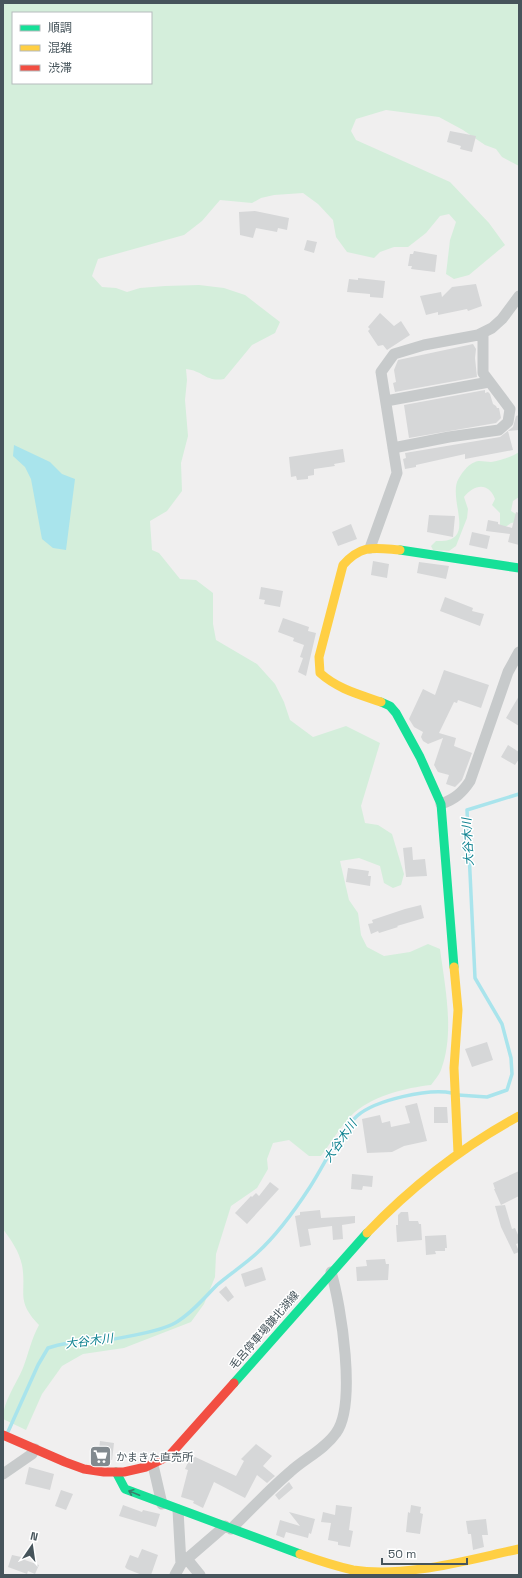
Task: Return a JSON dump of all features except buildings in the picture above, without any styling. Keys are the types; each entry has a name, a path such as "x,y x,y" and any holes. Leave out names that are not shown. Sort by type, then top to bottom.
{"street":[{"path":"370,548 395,483 397,473 381,372 394,354 424,345 483,333 492,328 502,318 519,296"},
{"path":"393,448 449,436 499,430 508,422 510,409 483,373 483,333"},
{"path":"386,401 489,382"},
{"path":"458,1153 454,1068 458,1010 441,804 420,757 396,713 390,706 379,701 340,689 320,673 319,657 343,565 353,554 370,548 410,551 519,568"},
{"path":"441,804 455,798 462,792 470,781 508,672 519,652"},
{"name":"毛呂停車場鎌北湖線","path":"3,1435 83,1470 116,1472 132,1471 153,1465 169,1456 331,1272 393,1206 458,1153 519,1116"},
{"path":"175,1575 184,1561 228,1528 290,1472 330,1440 340,1426 344,1415 347,1360 331,1272"},
{"path":"3,1474 32,1454 35,1449"},
{"path":"153,1465 162,1504"},
{"path":"116,1472 126,1490 228,1528 331,1564 353,1570 377,1572 422,1570 519,1549"},
{"path":"178,1510 184,1561 200,1575"}],"green space":[{"path":"3,3 519,3 519,166 502,157 496,149 485,145 463,130 439,117 386,110 356,119 351,131 356,140 450,182 489,223 505,245 469,275 454,279 446,274 450,240 456,222 449,214 440,216 426,233 408,247 394,247 380,252 374,258 347,252 336,237 333,220 318,204 303,193 274,195 261,198 252,203 220,200 202,221 184,235 98,259 92,276 102,287 116,288 127,292 140,288 165,286 199,285 224,288 245,295 280,322 275,333 252,345 224,379 218,380 208,378 197,372 186,369 187,380 185,400 188,436 181,463 182,491 167,511 150,521 152,550 159,553 180,579 196,580 213,593 213,624 216,640 257,664 275,684 284,702 290,720 313,737 346,726 380,743 361,806 365,823 378,825 392,834 404,874 401,885 393,888 384,883 380,866 359,858 340,861 349,900 358,913 361,935 367,947 384,956 410,952 428,944 440,949 448,1010 447,1041 441,1070 431,1085 391,1093 363,1106 347,1121 321,1156 309,1156 289,1140 273,1143 267,1159 268,1169 257,1188 231,1206 216,1254 215,1277 204,1304 191,1322 124,1348 83,1354 62,1366 42,1394 26,1430 3,1419 7,1399 23,1368 39,1325 27,1309 24,1302 22,1265 14,1246 3,1229"},
{"path":"519,452 519,497 513,501 511,511 519,516 517,522 511,523 504,528 500,526 500,513 492,505 495,499 485,487 477,487 472,489 464,497 468,509 467,518 456,546 449,551 433,550 431,546 436,541 448,540 456,536 459,529 456,491 457,482 464,470 472,463 477,461 498,461"}],"water":[{"path":"14,445 50,462 62,474 75,479 66,550 53,548 42,539 31,479 25,467 13,456"}],"waterway":[{"name":"大谷木川","path":"458,1095 487,1097 507,1090 512,1074 511,1058 502,1024 475,978 467,810 519,794"},
{"name":"大谷木川","path":"7,1434 38,1365 48,1348 65,1344 100,1341 135,1335 175,1323 197,1306 217,1285 265,1246 292,1213 310,1187 343,1132 357,1116 365,1110 389,1100 430,1092 452,1093"}],"traffic: fast":[{"path":"400,550 519,568"},
{"path":"381,702 390,706 396,713 420,757 441,804 454,967"},
{"path":"234,1383 367,1233"},
{"path":"116,1472 125,1489 300,1554"}],"traffic: slow":[{"path":"381,702 349,690 327,679 320,673 319,657 343,565 350,558 363,550 376,548 400,550"},
{"path":"454,967 458,1010 454,1068 458,1153"},
{"path":"367,1233 402,1199 438,1168 498,1128 519,1116"},
{"path":"300,1554 353,1570 394,1572 458,1563 519,1549"}],"traffic: jam":[{"path":"3,1435 84,1469 104,1472 124,1472 146,1467 169,1456 234,1383"}],"place":[{"name":"かまきた直売所","path":"101,1457"}]}
